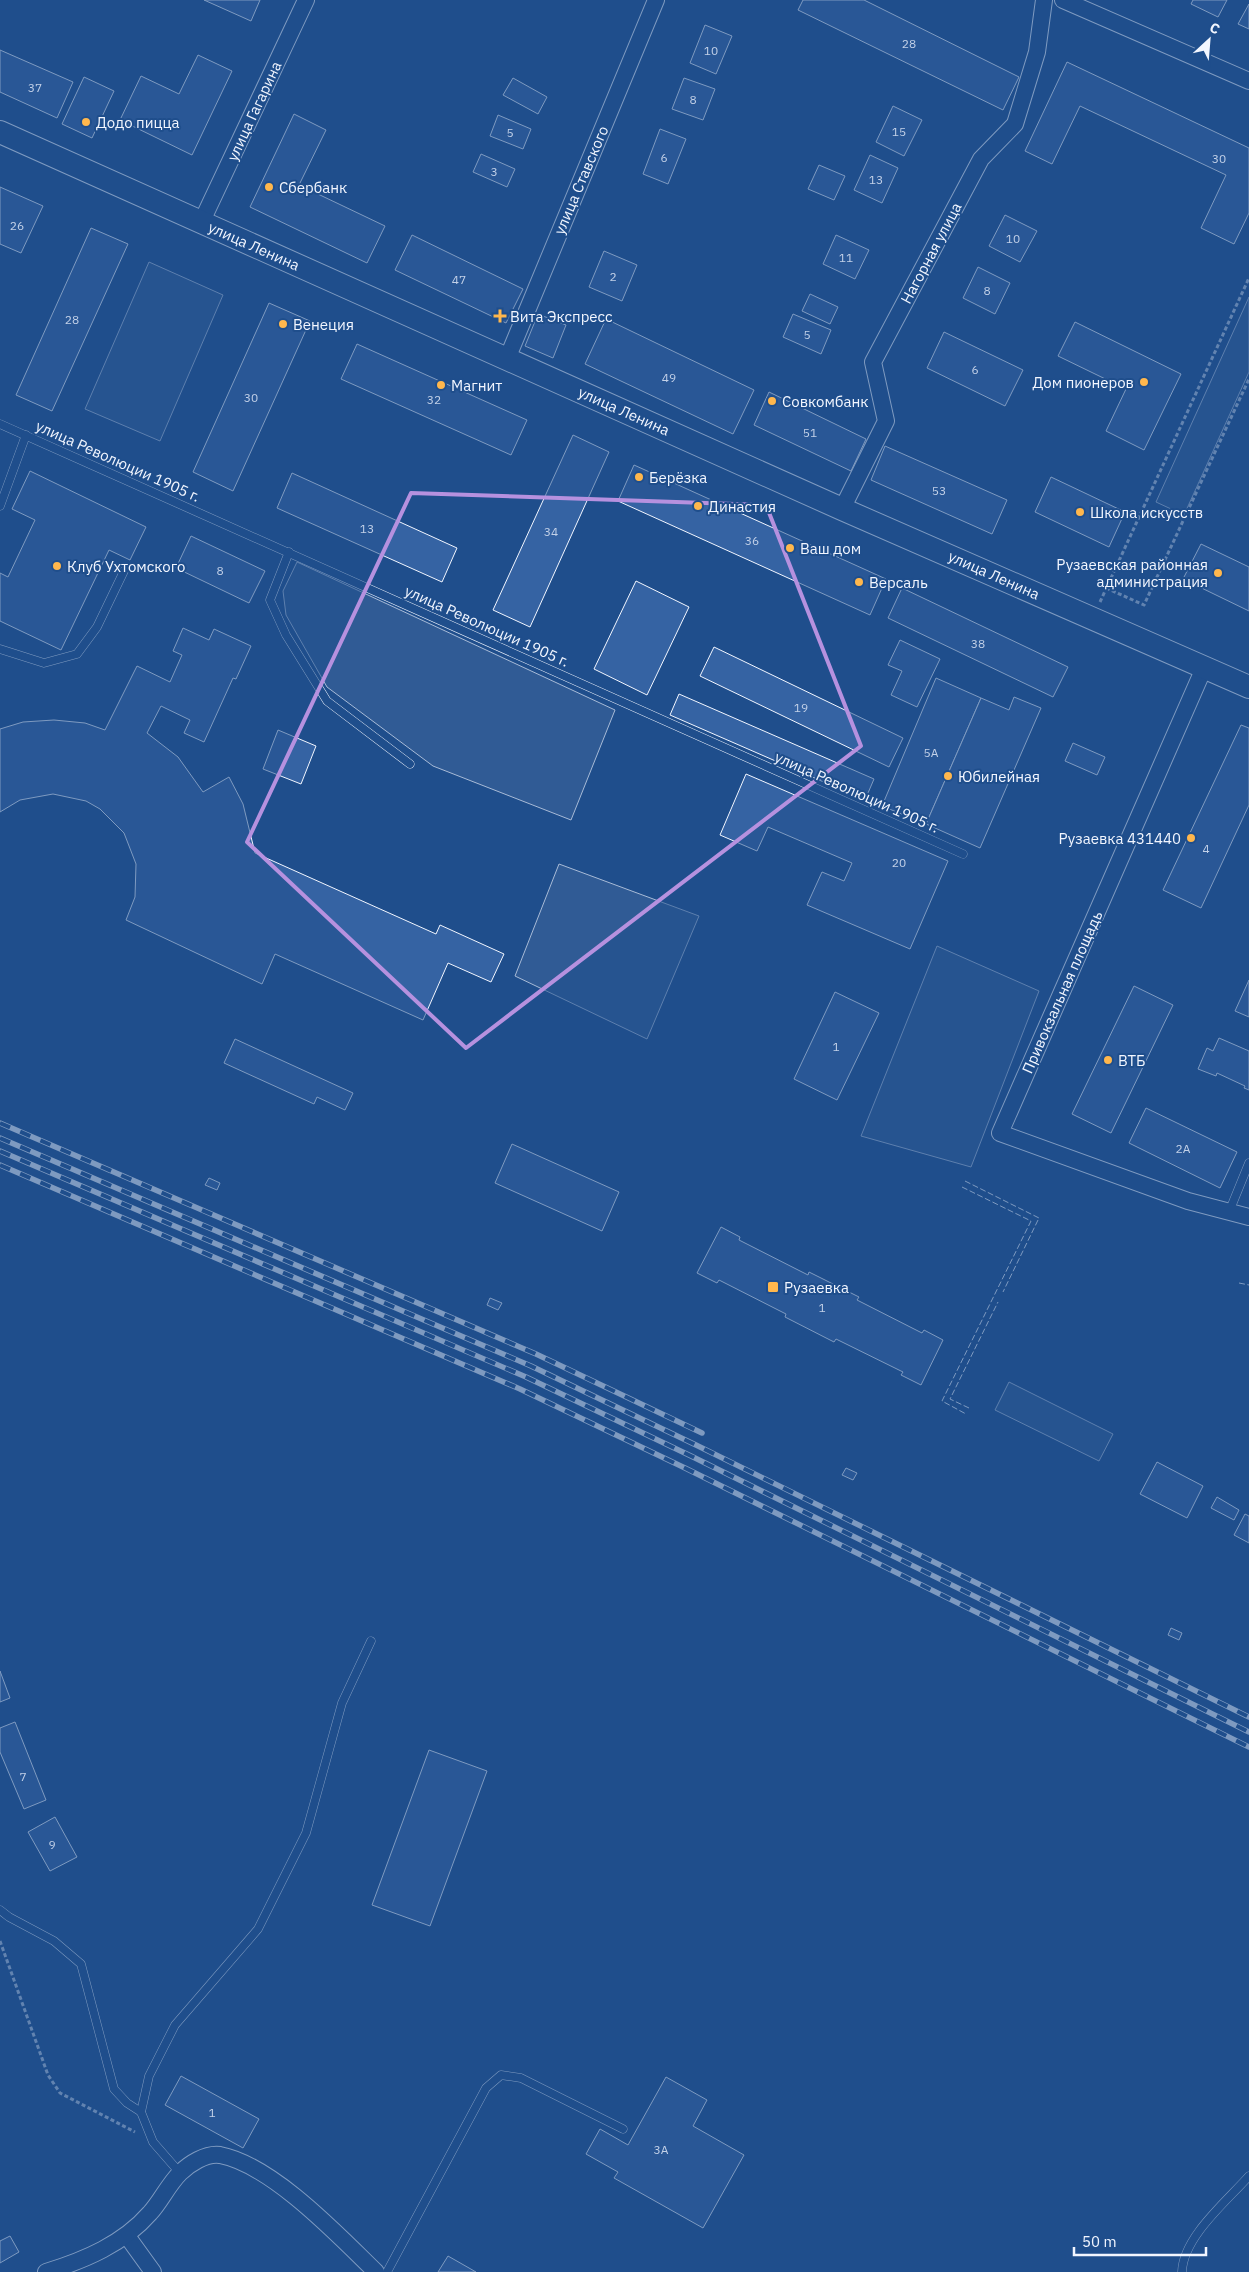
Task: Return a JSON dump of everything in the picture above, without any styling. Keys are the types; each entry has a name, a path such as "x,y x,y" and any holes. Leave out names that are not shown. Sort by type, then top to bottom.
{"street":[{"name":"улица Гагарина","path":"201,223 306,0"},
{"name":"улица Ставского","path":"506,359 656,0"},
{"name":"Нагорная улица","path":"842,509 886,421 873,362 981,159 1015,124 1037,52 1044,0"},
{"path":"1063,0 1249,81"},
{"name":"улица Ленина","path":"0,132 842,509 1249,687"},
{"name":"Привокзальная площадь","path":"1204,668 1000,1133 1188,1201 1229,1212"},
{"path":"1229,1212 1249,1218"},
{"path":"46,2272 78,2262 127,2236 151,2213 180,2174 196,2160 218,2154 253,2167 315,2212 376,2272"},
{"path":"127,2236 154,2272"}],"lane":[{"name":"улица Революции 1905 г.","path":"0,424 963,854"},
{"path":"0,506 26,435"},
{"path":"289,552 270,600 286,635 327,701 410,764"},
{"path":"0,649 44,663 77,654 97,627 124,571"},
{"path":"1229,1212 1249,1163"},
{"path":"180,2174 153,2142 141,2112 149,2076 176,2025 258,1929 301,1841 342,1703 371,1640"},
{"path":"0,1910 9,1918 54,1941 81,1964 114,2089 127,2104 141,2112"},
{"path":"387,2272 486,2088 501,2075 521,2078 623,2130"},
{"path":"1182,2272 1182,2265 1192,2240 1249,2176"}],"path":[{"path":"1092,618 1249,278"},
{"path":"1106,588 1144,605 1249,379"},
{"path":"0,1941 48,2075 60,2094 153,2142"}],"highlighted area":[{"path":"411,493 766,505 861,746 466,1048 247,842"}],"shaded area":[{"path":"149,262 223,295 160,441 85,409"},
{"path":"1249,297 1249,372 1184,515 1156,502"},
{"path":"297,562 615,710 571,820 433,766 327,687 286,615 283,591"},
{"path":"559,864 699,916 647,1039 515,976"},
{"path":"937,946 1039,991 971,1167 861,1136"},
{"path":"1009,1382 1113,1434 1099,1461 995,1410"}],"building":[{"path":"204,0 260,0 251,21"},
{"path":"803,0 864,0 1019,77 1003,110 798,10"},
{"path":"1193,0 1227,0 1218,17 1191,4"},
{"path":"1249,4 1249,29 1238,24"},
{"path":"705,25 732,36 716,74 690,63"},
{"path":"0,50 73,82 57,118 0,92"},
{"path":"198,55 232,71 192,155 120,120 141,76 179,94"},
{"path":"1067,62 1249,148 1249,213 1234,244 1201,228 1226,175 1080,106 1052,164 1025,151"},
{"path":"84,77 114,91 92,138 62,124"},
{"path":"513,78 547,97 538,114 503,95"},
{"path":"684,78 715,89 703,120 672,109"},
{"path":"893,106 922,120 904,156 876,142"},
{"path":"294,114 326,130 299,185 385,226 367,263 250,207"},
{"path":"498,115 531,129 523,149 490,136"},
{"path":"660,129 686,139 668,184 643,174"},
{"path":"481,154 515,169 507,187 473,172"},
{"path":"870,155 898,168 882,203 854,190"},
{"path":"819,165 845,176 834,200 808,189"},
{"path":"0,187 43,206 21,253 0,244"},
{"path":"1005,215 1037,231 1020,262 989,246"},
{"path":"91,228 128,244 52,411 16,395"},
{"path":"412,235 523,289 506,323 395,270"},
{"path":"836,235 869,250 855,279 823,264"},
{"path":"604,251 637,265 622,301 589,287"},
{"path":"978,267 1010,283 995,314 963,298"},
{"path":"810,294 838,307 830,324 802,311"},
{"path":"269,303 310,321 233,491 193,472"},
{"path":"538,314 566,325 553,358 525,346"},
{"path":"793,314 831,330 821,354 783,337"},
{"path":"606,319 754,390 733,434 585,364"},
{"name":"Дом пионеров","path":"1075,322 1181,374 1144,450 1106,431 1126,389 1058,356"},
{"path":"944,332 1023,370 1005,406 927,368"},
{"path":"357,344 527,420 511,455 341,379"},
{"path":"769,392 866,439 851,471 754,425"},
{"path":"573,435 609,452 530,627 493,610"},
{"path":"885,446 1007,500 992,534 871,480"},
{"path":"634,465 886,579 870,615 618,501"},
{"name":"Клуб Ухтомского","path":"30,471 146,527 130,560 109,550 61,650 0,621 0,573 8,577 35,520 12,509"},
{"path":"292,473 457,548 442,582 277,508"},
{"name":"Школа искусств","path":"1051,477 1125,512 1109,547 1035,512"},
{"path":"191,536 265,571 249,603 176,568"},
{"name":"Рузаевская районная администрация","path":"1201,544 1249,567 1249,611 1183,579"},
{"path":"636,581 689,607 647,695 594,669"},
{"path":"902,588 1068,667 1053,697 888,618"},
{"path":"183,628 209,640 214,629 251,646 236,679 233,678 204,742 184,733 190,720 161,706 147,733 178,757 203,792 229,777 243,804 255,853 436,934 440,925 504,954 491,982 448,963 423,1020 275,954 262,984 126,920 135,897 136,864 124,833 100,809 86,801 53,794 20,800 0,812 0,729 23,722 54,720 85,723 105,730 137,666 170,682 182,655 173,651"},
{"path":"900,640 940,659 917,707 891,695 902,671 888,665"},
{"path":"714,647 903,738 889,767 700,676"},
{"path":"936,678 981,698 926,824 882,806"},
{"path":"679,694 874,779 865,800 670,715"},
{"path":"1014,697 1041,708 980,848 926,824 981,698 1009,710"},
{"path":"1241,725 1249,728 1249,805 1201,908 1163,890"},
{"path":"278,730 316,746 301,784 263,769"},
{"path":"1073,743 1105,757 1097,775 1065,761"},
{"path":"746,774 948,861 910,949 807,905 822,872 844,881 852,863 768,827 757,851 720,835"},
{"path":"1249,980 1249,1017 1235,1011"},
{"path":"1134,986 1173,1005 1111,1133 1072,1114"},
{"path":"835,992 879,1013 837,1100 794,1079"},
{"path":"1219,1038 1249,1051 1249,1090 1244,1088 1245,1086 1217,1073 1216,1076 1198,1069 1207,1048 1213,1051"},
{"path":"235,1039 353,1093 345,1110 317,1097 314,1104 224,1063"},
{"path":"1146,1108 1237,1152 1220,1188 1129,1143"},
{"path":"512,1144 619,1192 602,1231 495,1183"},
{"path":"209,1178 220,1183 217,1190 205,1185"},
{"name":"Рузаевка","path":"721,1227 740,1237 739,1240 808,1275 809,1272 859,1297 857,1300 922,1333 924,1330 943,1340 921,1385 901,1375 903,1372 836,1339 834,1342 785,1317 786,1314 719,1280 717,1283 697,1273"},
{"path":"490,1298 502,1303 498,1310 487,1305"},
{"path":"1157,1462 1203,1486 1187,1518 1140,1494"},
{"path":"846,1468 857,1473 853,1480 842,1475"},
{"path":"1217,1497 1239,1510 1234,1520 1211,1508"},
{"path":"1245,1514 1249,1516 1249,1543 1234,1535"},
{"path":"1171,1628 1182,1633 1179,1640 1168,1635"},
{"path":"0,1671 10,1698 0,1702"},
{"path":"15,1722 46,1800 24,1809 0,1752 0,1728"},
{"path":"429,1750 487,1771 430,1926 372,1905"},
{"path":"55,1817 77,1857 50,1871 28,1832"},
{"path":"181,2076 259,2119 243,2148 165,2105"},
{"path":"666,2077 707,2100 693,2126 744,2155 703,2228 614,2178 618,2172 586,2154 600,2129 628,2145"},
{"path":"10,2236 19,2252 0,2263 0,2241"},
{"path":"448,2256 476,2272 438,2272"}],"railway":[{"path":"0,1123 536,1354 702,1433"},
{"path":"0,1138 531,1366 1249,1717"},
{"path":"0,1151 526,1377 691,1456 1249,1732"},
{"path":"0,1165 520,1389 685,1468 1249,1747"}],"fence":[{"path":"965,1181 1039,1218 1003,1292"},
{"path":"962,1187 1031,1221 942,1401 966,1414"},
{"path":"1239,1283 1249,1285"},
{"path":"969,1408 950,1399 998,1302"}],"place":[{"name":"Додо пицца","path":"86,122"},
{"name":"Сбербанк","path":"269,187"},
{"name":"Вита Экспресс","path":"500,316"},
{"name":"Венеция","path":"283,324"},
{"name":"Дом пионеров","path":"1144,382"},
{"name":"Магнит","path":"441,385"},
{"name":"Совкомбанк","path":"772,401"},
{"name":"Берёзка","path":"639,477"},
{"name":"Династия","path":"698,506"},
{"name":"Школа искусств","path":"1080,512"},
{"name":"Ваш дом","path":"790,548"},
{"name":"Клуб Ухтомского","path":"57,566"},
{"name":"Рузаевская районная администрация","path":"1218,573"},
{"name":"Версаль","path":"859,582"},
{"name":"Юбилейная","path":"948,776"},
{"name":"Рузаевка 431440","path":"1191,838"},
{"name":"ВТБ","path":"1108,1060"},
{"name":"Рузаевка","path":"773,1287"}]}
